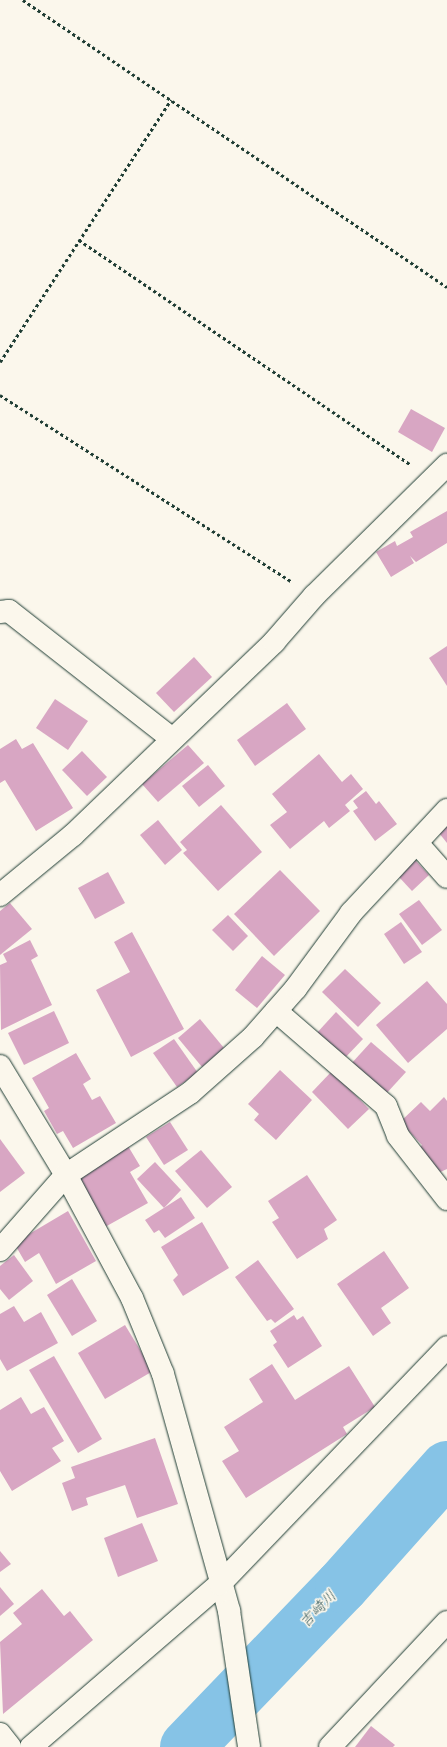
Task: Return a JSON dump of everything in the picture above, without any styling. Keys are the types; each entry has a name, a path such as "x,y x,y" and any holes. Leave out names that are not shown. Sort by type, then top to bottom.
{"street":[{"path":"0,895 73,834 274,642 314,596 439,472"},
{"path":"0,612 9,611 172,739"},
{"path":"0,1250 66,1175 190,1093 253,1037 276,1011 351,913 447,810"},
{"path":"417,843 447,877"},
{"path":"276,1011 386,1106 398,1136 447,1199"},
{"path":"0,1066 66,1175 132,1298 162,1374 220,1584 229,1611 248,1747"},
{"path":"30,1747 220,1584 447,1347"},
{"path":"330,1747 447,1622"},
{"path":"0,1734 10,1747"}],"path":[{"path":"23,0 447,287"},
{"path":"0,362 171,100"},
{"path":"79,240 439,472"},
{"path":"0,395 314,596"}],"building":[{"path":"411,409 445,428 432,452 398,432"},
{"path":"447,511 447,543 416,562 410,556 414,563 391,577 376,552 395,541 397,546 413,537 410,532"},
{"path":"447,646 447,686 429,658"},
{"path":"194,657 212,677 174,712 156,693"},
{"path":"55,699 88,721 68,750 36,728"},
{"path":"287,703 306,729 255,766 237,740"},
{"path":"16,739 22,749 33,743 73,808 36,831 5,780 0,783 0,749"},
{"path":"188,745 204,763 158,802 142,784"},
{"path":"82,751 107,777 87,796 62,770"},
{"path":"319,754 342,782 351,774 363,789 345,805 350,811 329,828 324,821 290,849 270,825 287,812 272,794"},
{"path":"208,765 225,786 199,807 182,786"},
{"path":"366,791 376,804 379,801 397,824 375,841 353,811 358,808 353,801"},
{"path":"221,805 262,852 218,891 183,853 187,850 180,842"},
{"path":"447,818 447,843 435,828"},
{"path":"158,820 182,850 165,865 140,835"},
{"path":"415,860 429,875 412,891 398,876"},
{"path":"280,870 320,911 274,956 234,914"},
{"path":"108,872 125,903 95,919 78,888"},
{"path":"419,900 442,930 422,945 399,914"},
{"path":"10,903 32,929 0,955 0,911"},
{"path":"228,915 248,936 233,951 212,930"},
{"path":"401,922 422,952 404,964 384,934"},
{"path":"132,932 184,1029 131,1057 96,990 130,972 114,942"},
{"path":"30,940 38,956 31,960 52,1005 1,1030 0,965 7,962 3,954"},
{"path":"262,956 285,975 257,1008 235,990"},
{"path":"345,969 381,1003 358,1027 322,992"},
{"path":"427,981 447,1004 447,1029 408,1063 376,1025"},
{"path":"54,1011 69,1043 24,1065 8,1033"},
{"path":"336,1012 363,1039 342,1061 315,1035"},
{"path":"200,1019 224,1048 202,1067 178,1038"},
{"path":"174,1039 198,1073 177,1087 153,1053"},
{"path":"371,1042 406,1072 385,1095 350,1065"},
{"path":"76,1053 91,1079 83,1084 92,1100 100,1096 116,1123 73,1148 63,1131 57,1134 44,1111 49,1108 32,1078"},
{"path":"280,1070 312,1100 276,1140 254,1120 259,1114 248,1104"},
{"path":"332,1071 369,1109 348,1129 312,1092"},
{"path":"444,1097 447,1101 447,1169 438,1173 416,1151 422,1145 400,1122 421,1102 430,1111"},
{"path":"170,1122 188,1150 164,1165 146,1137"},
{"path":"0,1139 25,1173 0,1192"},
{"path":"128,1146 140,1166 130,1172 148,1203 105,1227 75,1176"},
{"path":"201,1150 232,1187 207,1208 175,1171"},
{"path":"155,1162 181,1190 164,1208 137,1179"},
{"path":"307,1175 337,1220 324,1229 328,1239 297,1259 272,1222 279,1218 268,1201"},
{"path":"181,1197 195,1218 165,1238 159,1230 154,1233 145,1220"},
{"path":"68,1211 96,1261 56,1284 39,1253 25,1262 14,1243"},
{"path":"202,1222 229,1268 183,1296 173,1280 178,1275 161,1247"},
{"path":"384,1251 409,1288 381,1308 391,1323 373,1336 337,1284"},
{"path":"14,1255 33,1281 9,1300 0,1289 0,1266"},
{"path":"258,1260 294,1309 275,1323 271,1319 267,1321 235,1277"},
{"path":"72,1279 97,1321 72,1336 47,1295"},
{"path":"14,1306 24,1322 41,1312 58,1343 7,1371 0,1359 0,1314"},
{"path":"294,1315 297,1320 303,1316 322,1346 288,1368 273,1345 277,1342 270,1331"},
{"path":"125,1325 153,1371 105,1399 78,1353"},
{"path":"54,1356 102,1439 78,1453 29,1370"},
{"path":"272,1364 295,1400 349,1366 375,1407 343,1427 347,1434 246,1498 222,1461 239,1451 224,1427 263,1402 249,1379"},
{"path":"21,1397 31,1414 44,1407 64,1441 52,1448 61,1461 12,1491 0,1471 0,1410"},
{"path":"155,1438 178,1504 137,1518 125,1485 86,1498 88,1505 72,1511 62,1483 75,1478 71,1467"},
{"path":"142,1523 158,1561 118,1577 104,1538"},
{"path":"0,1551 11,1564 0,1572"},
{"path":"0,1587 14,1604 0,1616"},
{"path":"42,1589 64,1616 70,1611 93,1640 3,1714 0,1642 22,1624 13,1613"},
{"path":"371,1726 395,1745 393,1747 355,1747"}],"waterway":[{"name":"吉崎川","path":"187,1747 342,1586 447,1468"}]}
